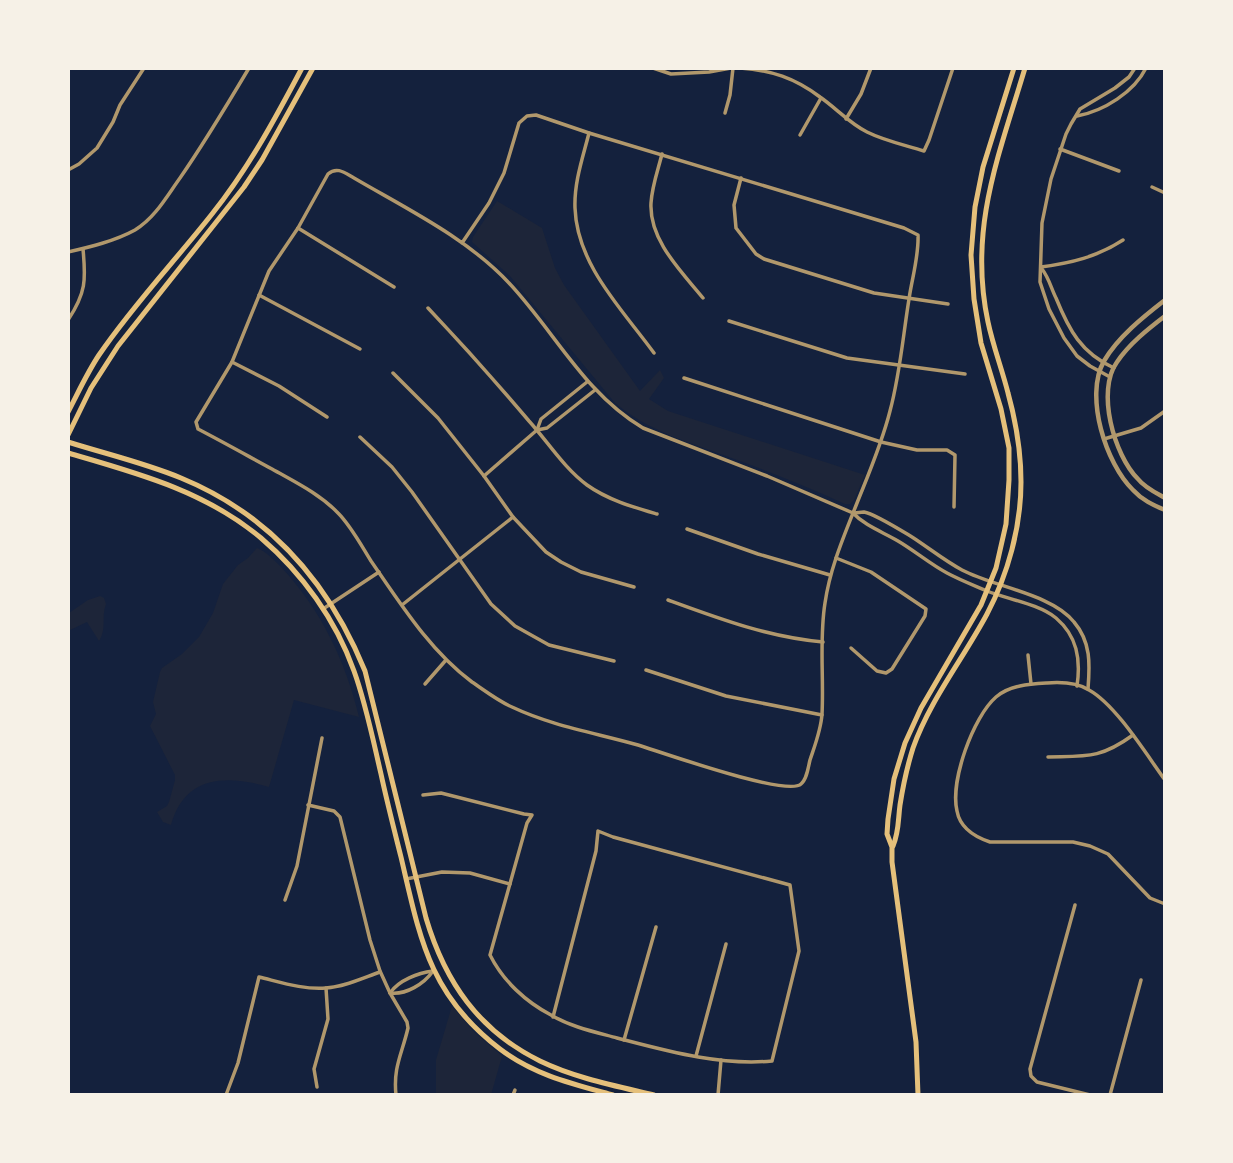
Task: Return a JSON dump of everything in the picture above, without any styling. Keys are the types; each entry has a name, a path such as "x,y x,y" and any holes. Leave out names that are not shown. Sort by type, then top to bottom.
{"main road":[{"path":"68,412 109,341 237,181 262,142 302,68"},
{"path":"68,435 91,388 118,346 244,187 313,68"},
{"path":"918,1095 916,1042 892,847 887,834 897,771 905,743 921,708 965,635 987,591 996,568 1006,524 1009,448 1001,409 981,343 971,255 975,207 983,167 1014,68"},
{"path":"892,847 898,834 905,774 923,725 988,612 1014,538 1021,482 1020,452 1008,393 987,321 981,248 988,196 1025,68"},
{"path":"68,442 183,479 215,495 266,529 312,576 332,603 365,671 429,929 443,966 462,997 493,1030 541,1062 584,1077 654,1095"},
{"path":"68,453 144,476 201,498 228,513 279,555 313,594 348,656 362,697 419,932 433,971 456,1006 502,1051 534,1070 554,1078 613,1095"},
{"path":"144,476 147,467"},
{"path":"260,537 266,529"},
{"path":"897,771 905,774"},
{"path":"433,971 443,966"},
{"path":"581,1086 584,1077"}],"street":[{"path":"68,170 97,148 144,68"},
{"path":"68,252 121,237 150,218 202,147 249,68"},
{"path":"653,68 671,74 732,68 730,95 725,113"},
{"path":"740,68 762,70 795,80 846,119 868,132 924,151 953,68"},
{"path":"846,119 861,94 871,68"},
{"path":"1110,377 1077,356 1064,338 1043,295 1040,282 1041,237 1044,210 1066,134 1080,109 1122,83 1135,68"},
{"path":"1077,116 1089,113 1120,97 1136,84 1146,68"},
{"path":"800,135 821,98"},
{"path":"462,243 489,203 504,173 519,123 527,116 536,115 904,228 918,235 919,246 891,409 881,442 853,513 830,575 824,605 822,715 803,782 796,787 782,786 703,767 550,722 510,706 472,681 446,660 402,605 341,515 327,502 198,429 197,422 232,362 269,271 298,228 328,174 334,170 341,170 484,258 511,285 587,381 617,411 643,428 853,513 946,573 1049,613 1067,630 1078,652 1077,686"},
{"path":"589,133 578,173 575,207 579,234 586,255 599,279 654,353"},
{"path":"1060,149 1119,171"},
{"path":"663,154 652,189 650,206 654,226 667,253 703,298"},
{"path":"741,178 734,205 736,228 755,254 874,293 948,304"},
{"path":"1152,187 1165,192"},
{"path":"298,228 394,287"},
{"path":"1041,267 1089,258 1109,250 1123,240"},
{"path":"68,320 82,294 85,280 83,249"},
{"path":"1041,267 1049,279 1072,333 1086,350 1114,368"},
{"path":"259,295 360,349"},
{"path":"1165,300 1121,340 1103,363 1097,394 1100,424 1115,467 1126,483 1146,501 1165,510"},
{"path":"428,308 483,366 562,462 587,485 611,499 657,513"},
{"path":"1165,316 1126,351 1114,368 1110,377 1109,412 1114,437 1138,480 1165,498"},
{"path":"729,320 847,358 965,374"},
{"path":"232,362 279,386 327,416"},
{"path":"393,373 438,418 484,475 513,517 546,552 581,572 634,587"},
{"path":"684,378 881,442 917,450 947,450 955,455 954,507"},
{"path":"537,430 541,419 587,381"},
{"path":"484,475 537,430 547,428 596,390"},
{"path":"1104,439 1141,429 1165,411"},
{"path":"360,437 392,467 492,604 514,626 549,645 614,661"},
{"path":"853,513 864,512 900,530 963,570 1060,608 1082,632 1090,666 1088,688"},
{"path":"402,605 513,517"},
{"path":"687,528 758,554 830,575"},
{"path":"836,558 871,572 926,609 925,616 886,673 877,671 851,648"},
{"path":"323,609 379,572"},
{"path":"668,600 759,631 797,640 823,642"},
{"path":"1028,655 1031,684"},
{"path":"425,684 446,660"},
{"path":"646,670 726,696 822,715"},
{"path":"1165,780 1106,702 1088,688 1051,682 1031,684 1015,687 997,696 979,718 962,761 957,811 964,827 977,838 990,842 1073,842 1108,854 1150,898 1165,904"},
{"path":"1048,757 1100,754 1133,735"},
{"path":"285,900 297,866 322,738"},
{"path":"423,795 441,793 532,815 527,823 490,955 494,964 527,1000 553,1017 585,1029 660,1049 721,1059 772,1061 799,951 790,885 598,831 596,851 553,1017"},
{"path":"308,805 334,811 340,817 380,971 407,1022 408,1028 394,1079 396,1095"},
{"path":"406,879 442,872 470,873 511,884"},
{"path":"1074,905 1030,1069 1031,1076 1037,1082 1090,1095"},
{"path":"624,1040 656,927"},
{"path":"696,1056 726,944"},
{"path":"226,1095 238,1063 259,977 289,985 326,988 354,982 380,971"},
{"path":"390,993 395,985 422,972 433,971"},
{"path":"390,993 399,995 427,980 433,971"},
{"path":"1110,1095 1141,981"},
{"path":"317,1087 314,1069 328,1019 326,988"},
{"path":"718,1095 721,1059"},
{"path":"579,1095 581,1086"}],"shaded area":[{"path":"497,201 542,228 555,268 564,285 640,391 660,370 664,378 649,399 668,411 865,475 854,500 845,504 668,434 641,421 615,403 510,276 472,242"},
{"path":"257,548 282,568 320,619 347,676 359,717 294,700 269,787 224,780 197,787 186,796 171,825 163,822 157,812 169,802 175,775 150,726 156,714 153,702 160,672 199,637 213,613 223,584 238,565"},
{"path":"100,596 106,604 103,632 99,641 87,622 68,631 69,613 88,600"},
{"path":"452,1006 473,1031 502,1056 491,1095 436,1095 436,1060"}]}
